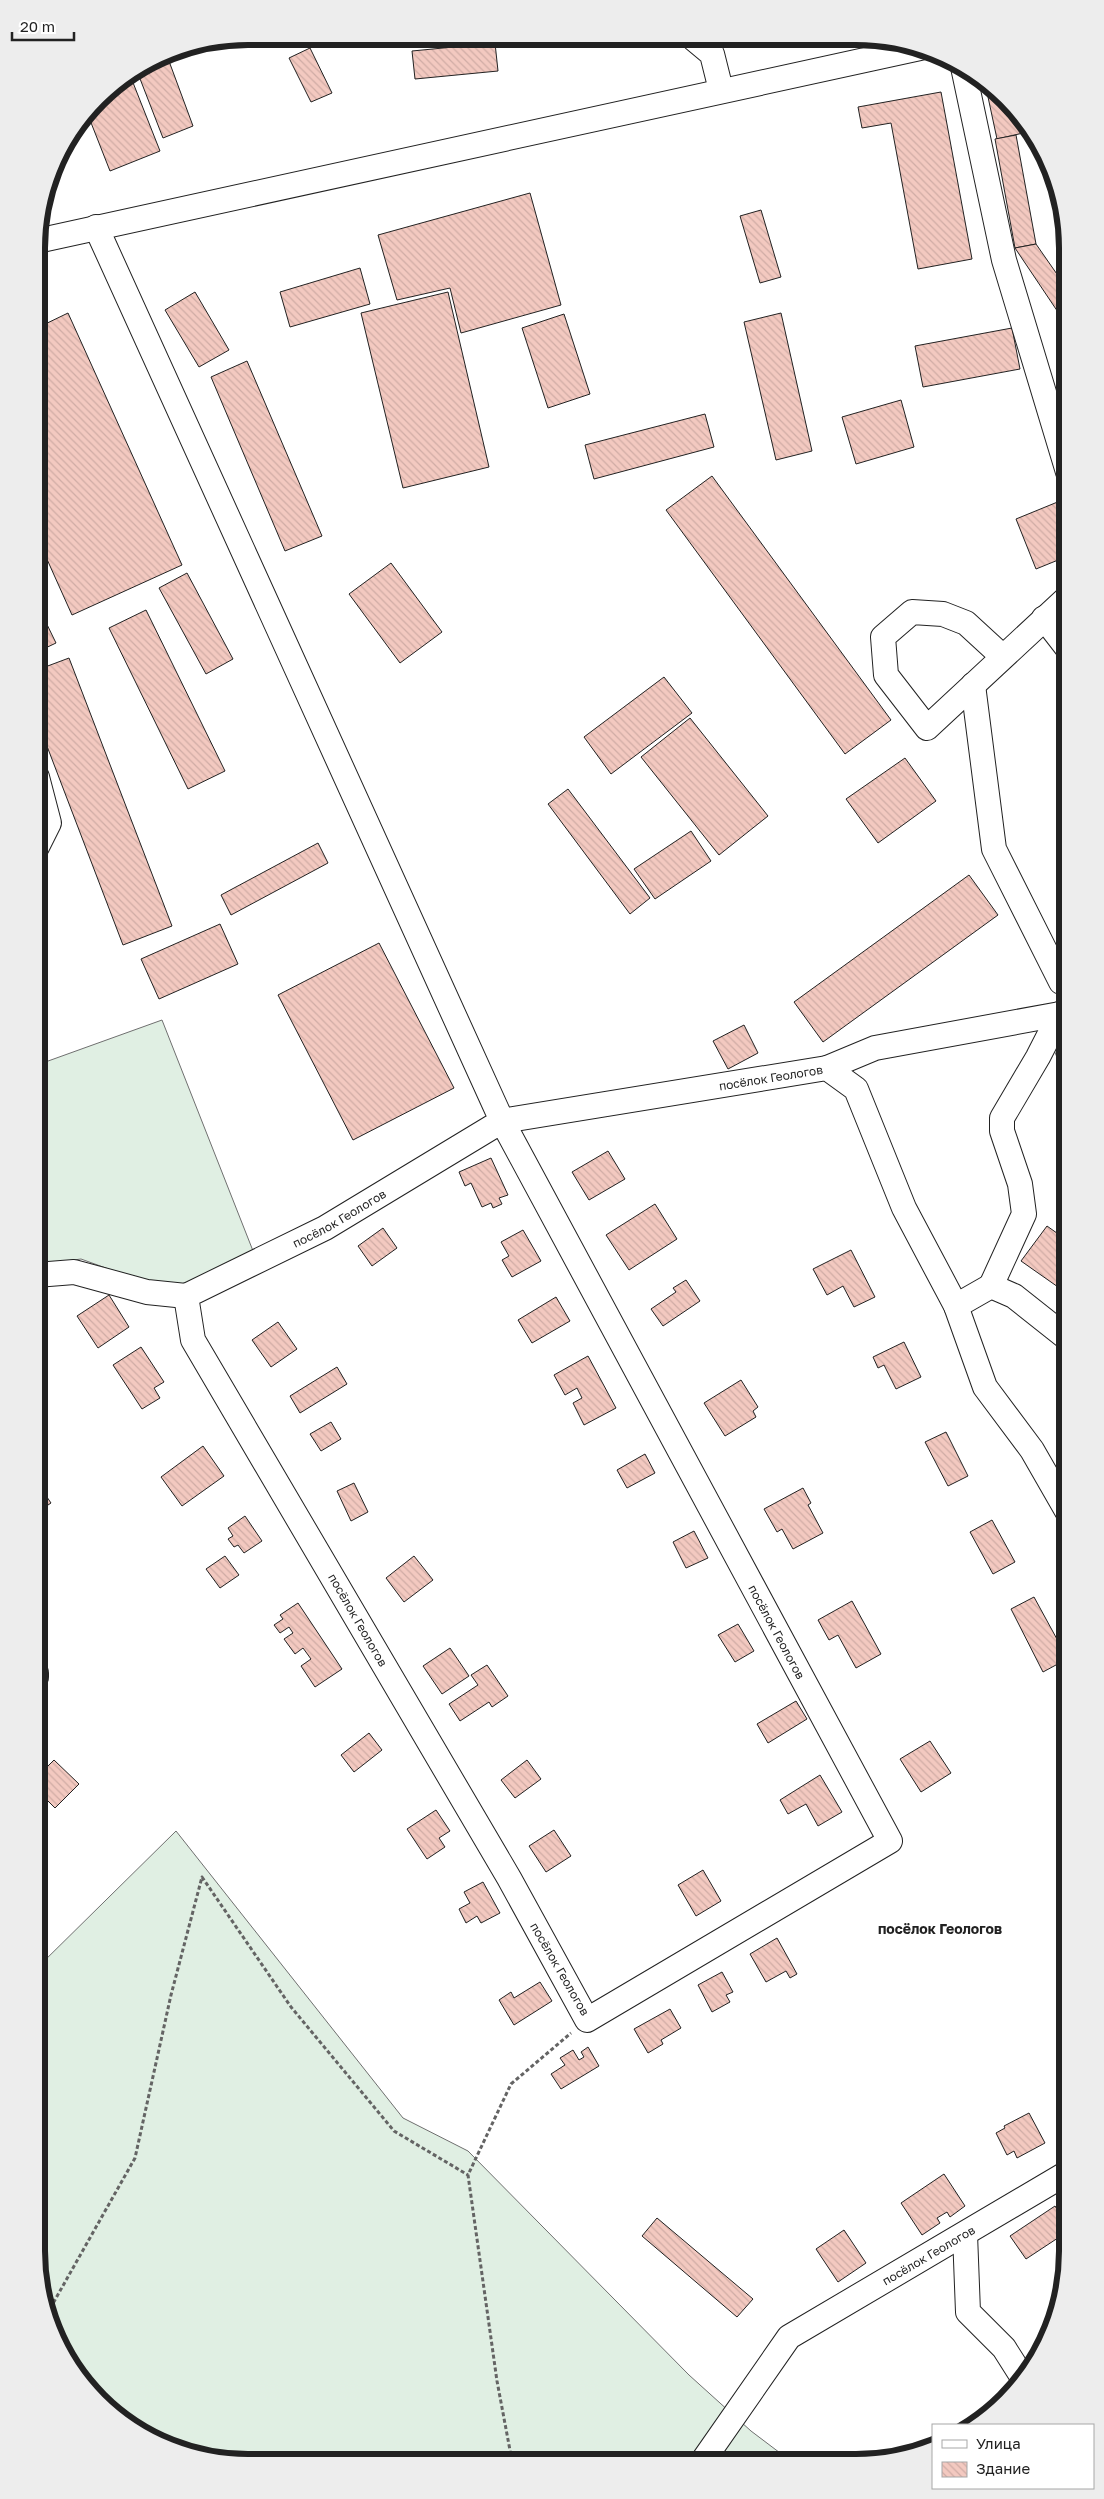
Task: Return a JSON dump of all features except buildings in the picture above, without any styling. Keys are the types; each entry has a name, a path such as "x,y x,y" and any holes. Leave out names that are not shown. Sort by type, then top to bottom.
{"street":[{"path":"714,47 721,90"},
{"path":"45,239 905,51"},
{"path":"965,76 1004,260 1059,442"},
{"path":"96,227 502,1122"},
{"path":"1003,657 966,622 943,614 912,612 883,637 886,675 927,728 1059,605"},
{"path":"1044,618 1059,637"},
{"path":"973,685 994,848 1059,978"},
{"path":"45,808 49,823 45,831"},
{"path":"827,1068 875,1048 1059,1015"},
{"path":"956,1306 991,1286 1024,1214 1020,1184 1002,1131 1002,1118 1059,1022"},
{"name":"посёлок Геологов","path":"502,1122 890,1841 587,2020 509,1878 193,1340 186,1296 325,1228 502,1122 827,1068 856,1089 904,1208 956,1306 985,1387 1032,1450 1059,1496"},
{"path":"45,1274 74,1272 147,1292 186,1296"},
{"path":"991,1286 1014,1296 1059,1331"},
{"name":"посёлок Геологов","path":"708,2454 789,2337 1059,2178"},
{"path":"965,2234 968,2312 1004,2348 1019,2372"}],"path":[{"path":"52,2305 135,2158 171,1995 202,1877 291,2007 394,2131 468,2175"},
{"path":"511,2454 497,2381 468,2175 511,2084 587,2020"}],"green space":[{"path":"162,1020 257,1261 169,1291 81,1259 45,1264 45,1062"},
{"path":"1059,1049 1059,1062 1054,1050"},
{"path":"176,1831 403,2118 468,2151 689,2375 751,2431 781,2454 235,2454 195,2447 170,2439 135,2420 104,2395 79,2364 60,2329 49,2291 45,2264 45,1960"}],"district":[{"name":"посёлок Геологов","path":"940,1928"}]}
